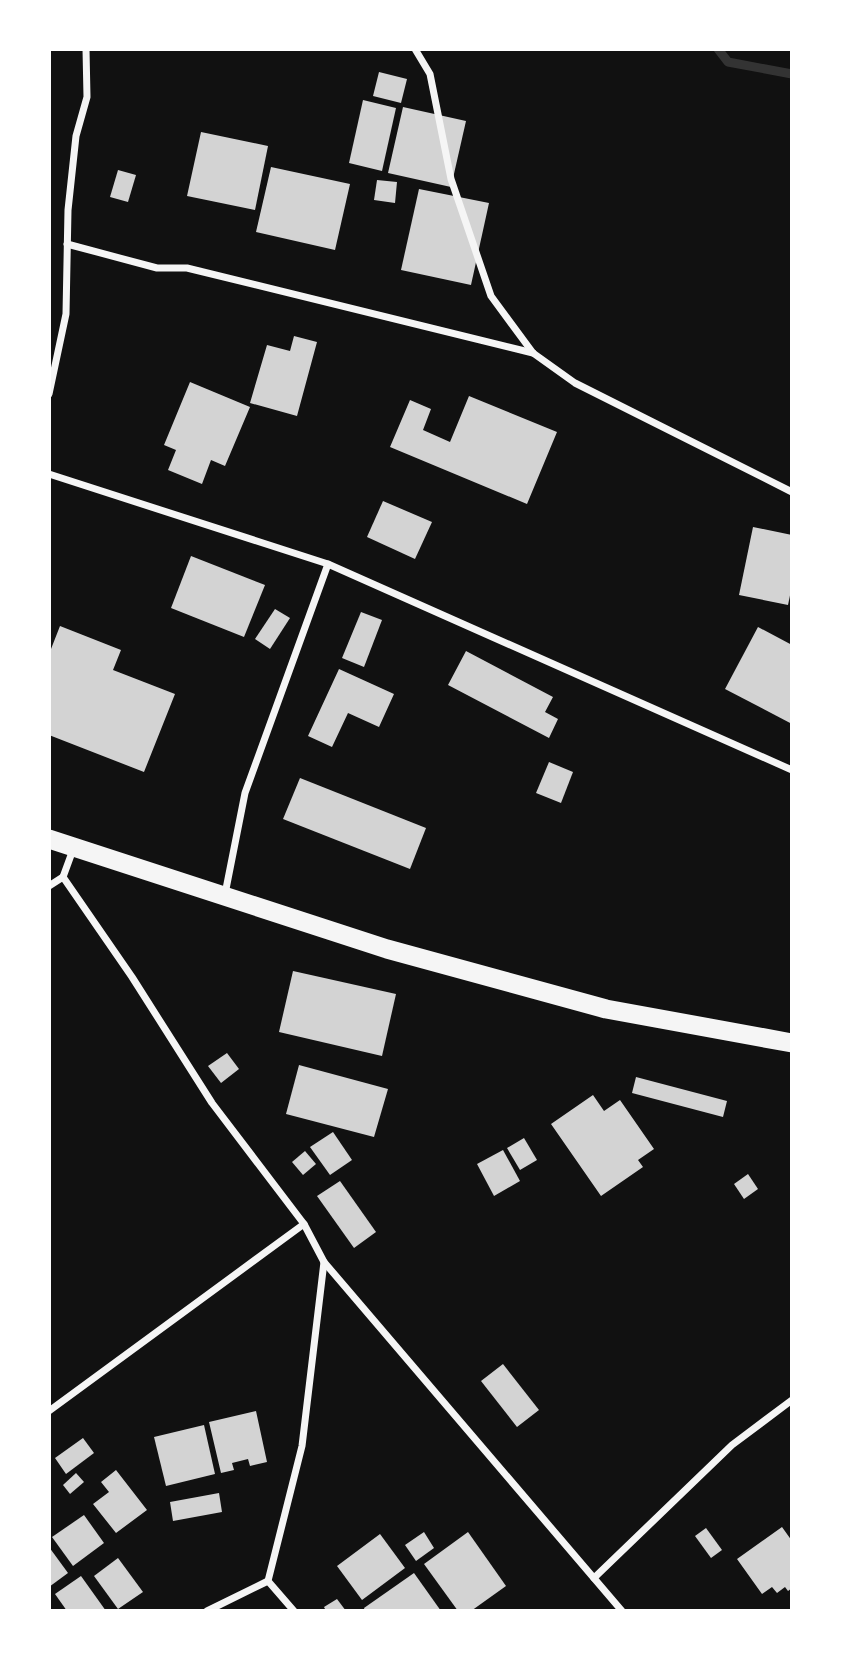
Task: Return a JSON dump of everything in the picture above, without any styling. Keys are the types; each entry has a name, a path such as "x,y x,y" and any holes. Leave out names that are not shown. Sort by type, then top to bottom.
{"highway":[{"path":"49,839 387,949 606,1009 792,1043"}],"street":[{"path":"49,394 66,314 68,210 76,136 87,97 86,49"},
{"path":"415,49 430,74 451,179 491,296 533,353 575,383 792,492"},
{"path":"67,244 157,268 187,268 533,353"},
{"path":"49,474 328,564 792,771"},
{"path":"225,896 245,793 328,564"},
{"path":"49,886 63,877 75,847"},
{"path":"63,877 132,977 212,1102 304,1224 324,1262 622,1611"},
{"path":"49,1411 304,1224"},
{"path":"207,1611 268,1581 302,1446 324,1262"},
{"path":"594,1578 732,1445 792,1400"},
{"path":"268,1581 294,1611"}],"building":[{"path":"379,72 407,79 401,103 373,96"},
{"path":"363,100 396,108 382,171 349,163"},
{"path":"403,107 466,121 451,187 388,173"},
{"path":"201,132 268,146 255,210 187,196"},
{"path":"271,167 350,184 335,250 256,232"},
{"path":"118,170 136,175 128,202 110,197"},
{"path":"377,180 397,182 395,203 374,200"},
{"path":"419,189 489,203 471,285 401,270"},
{"path":"294,336 317,342 297,416 250,403 267,345 290,351"},
{"path":"190,382 250,407 225,466 211,460 202,484 168,470 176,450 164,445"},
{"path":"469,396 557,432 527,504 390,447 410,400 431,409 423,430 450,442"},
{"path":"383,501 432,522 415,559 367,537"},
{"path":"753,527 792,535 792,586 788,605 739,595"},
{"path":"191,556 265,585 244,637 171,608"},
{"path":"275,609 290,618 270,649 255,639"},
{"path":"361,612 382,620 364,667 342,658"},
{"path":"60,626 121,650 113,670 175,694 144,772 49,735 49,648 51,649"},
{"path":"758,627 792,645 792,724 725,689"},
{"path":"466,651 553,697 545,712 558,719 549,738 448,685"},
{"path":"339,669 394,694 379,727 348,713 332,747 308,736"},
{"path":"549,762 573,772 561,803 536,793"},
{"path":"300,778 426,828 410,869 283,819"},
{"path":"293,971 396,994 382,1056 279,1032"},
{"path":"227,1053 239,1069 221,1083 208,1066"},
{"path":"299,1065 388,1089 374,1137 286,1114"},
{"path":"636,1077 727,1101 723,1117 632,1093"},
{"path":"593,1095 604,1111 620,1100 654,1149 638,1160 643,1167 601,1196 551,1124"},
{"path":"333,1132 352,1160 330,1175 310,1147"},
{"path":"524,1138 537,1160 520,1170 507,1148"},
{"path":"503,1150 520,1181 494,1196 477,1164"},
{"path":"305,1151 316,1164 303,1175 292,1162"},
{"path":"748,1174 758,1189 744,1199 734,1184"},
{"path":"340,1181 376,1232 354,1248 317,1196"},
{"path":"503,1364 539,1410 517,1427 481,1381"},
{"path":"256,1411 267,1462 250,1466 248,1459 232,1463 234,1470 221,1473 209,1422"},
{"path":"204,1425 215,1474 166,1486 154,1437"},
{"path":"83,1438 94,1453 66,1474 55,1458"},
{"path":"116,1470 147,1510 116,1533 93,1504 109,1492 101,1482"},
{"path":"76,1473 84,1482 70,1494 63,1485"},
{"path":"219,1493 222,1512 173,1521 170,1502"},
{"path":"84,1515 104,1543 73,1566 52,1537"},
{"path":"782,1527 792,1541 792,1588 788,1591 785,1587 777,1593 772,1587 762,1594 737,1559"},
{"path":"706,1528 722,1550 711,1558 695,1536"},
{"path":"424,1532 434,1548 416,1561 405,1545"},
{"path":"468,1532 506,1586 471,1611 458,1611 424,1564"},
{"path":"380,1534 405,1568 362,1600 337,1566"},
{"path":"49,1547 68,1573 49,1587"},
{"path":"118,1558 143,1592 118,1609 94,1576"},
{"path":"414,1573 441,1611 365,1611 364,1608"},
{"path":"81,1576 106,1611 67,1611 55,1594"},
{"path":"337,1599 346,1611 326,1611 324,1607"}],"waterway":[{"path":"718,49 728,62 792,74"}]}
